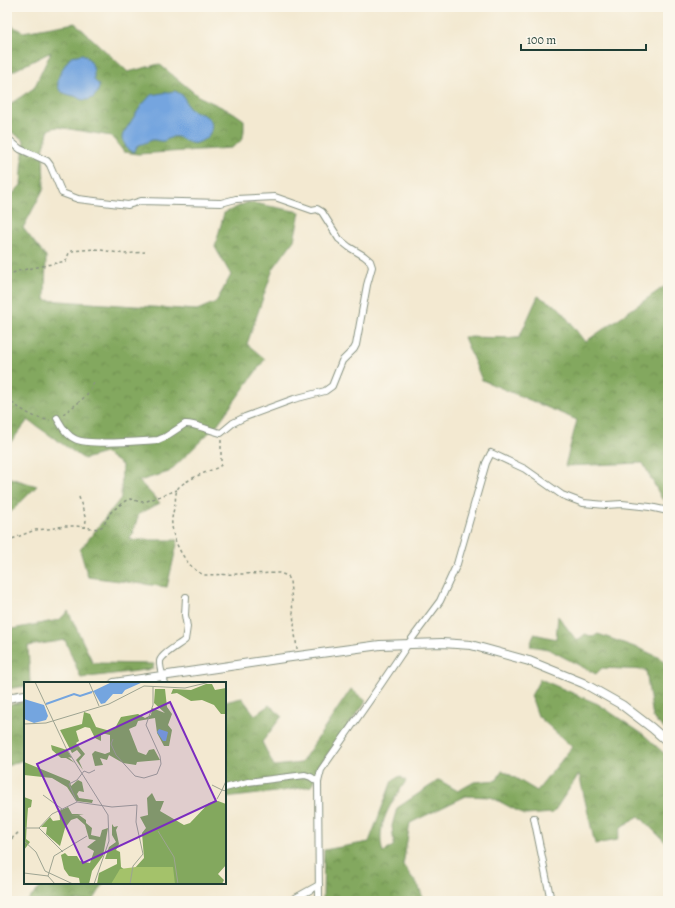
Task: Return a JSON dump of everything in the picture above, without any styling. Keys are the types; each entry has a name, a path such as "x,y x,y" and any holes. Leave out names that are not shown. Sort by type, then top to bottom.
{"street":[{"path":"7,138 20,149 47,161 62,193 78,199 128,205 141,201 221,203 236,198 275,197 312,210 317,209 322,212 339,239 370,261 372,267 367,285 356,345 342,361 332,386 325,391 294,399 245,417 233,423 221,433 188,423 158,440 84,442 69,435 57,418"},
{"path":"319,901 318,782 321,770 408,644 440,601 457,564 486,463 491,453 525,469 562,495 583,503 606,506 629,505 650,507 668,511"},
{"path":"164,679 160,660 163,656 185,640 187,634 185,615 186,597"},
{"path":"126,682 164,679 298,656 380,645 442,643 471,645 529,661 583,683 622,705 668,742"},
{"path":"7,698 24,695"},
{"path":"226,788 248,782 305,775 318,782"},
{"path":"534,818 551,901"},
{"path":"290,901 319,886"}],"path":[{"path":"7,275 18,271 66,261 69,253 72,251 95,249 124,254 145,252"},
{"path":"7,399 35,417 42,420 50,420 57,418 83,398 90,390 94,382"},
{"path":"221,433 221,465 218,468 202,474 181,485 177,490 172,531 183,555 197,572 204,575 279,572 288,576 290,581 298,656"},
{"path":"7,541 35,530 65,526 98,529 101,528 111,512 124,501 130,499 141,502 147,501 177,490"},
{"path":"79,497 86,520 85,528"},
{"path":"7,843 20,831"}],"green space":[{"path":"7,23 23,32 75,23 128,72 159,64 198,96 234,113 244,120 243,137 231,148 138,154 124,152 111,136 58,127 49,129 43,151 44,188 23,228 46,257 45,300 197,310 216,302 231,275 215,247 224,213 248,202 300,212 294,240 273,269 247,344 265,359 217,425 169,472 139,481 160,503 139,514 130,540 178,540 167,587 88,577 80,550 121,498 122,465 105,453 84,459 28,420 7,447 7,200 21,185 24,140 7,129 7,106 34,88 51,52 7,74"},
{"path":"668,284 668,501 662,499 643,463 565,466 577,420 482,380 464,337 519,338 538,296 559,308 585,342"},
{"path":"7,477 37,486 7,516"},
{"path":"68,611 93,663 154,664 153,669 81,678 65,640 28,646 30,682 24,682 24,686 7,689 7,630 59,620"},
{"path":"558,616 577,641 585,634 593,637 598,634 643,650 660,658 668,667 668,733 653,718 646,670 602,668 596,674 548,649 530,646 534,634 556,639"},
{"path":"540,679 598,704 644,735 668,757 668,845 639,816 621,827 617,840 595,844 579,774 553,813 525,815 491,797 466,796 410,823 403,865 419,887 424,901 323,901 324,850 369,842 392,781 400,776 406,781 390,806 383,824 381,843 383,853 394,845 392,826 397,808 439,780 458,791 474,782 497,780 502,770 537,791 572,747 538,716 531,696"},
{"path":"351,689 366,701 317,769 312,786 226,798 226,702 242,698 255,715 269,705 282,716 262,742 274,766 301,763"},
{"path":"24,702 24,759 7,766 7,705"},
{"path":"44,884 103,884 93,901 27,901"}],"water":[{"path":"83,54 91,62 94,80 99,85 96,95 87,100 80,99 76,96 63,92 60,90 58,85 59,75 71,56"},
{"path":"175,91 183,96 190,109 206,116 209,119 212,126 208,136 198,143 190,143 176,137 172,137 164,141 152,140 138,145 134,152 127,149 122,138 123,134 141,106 151,95"}]}
